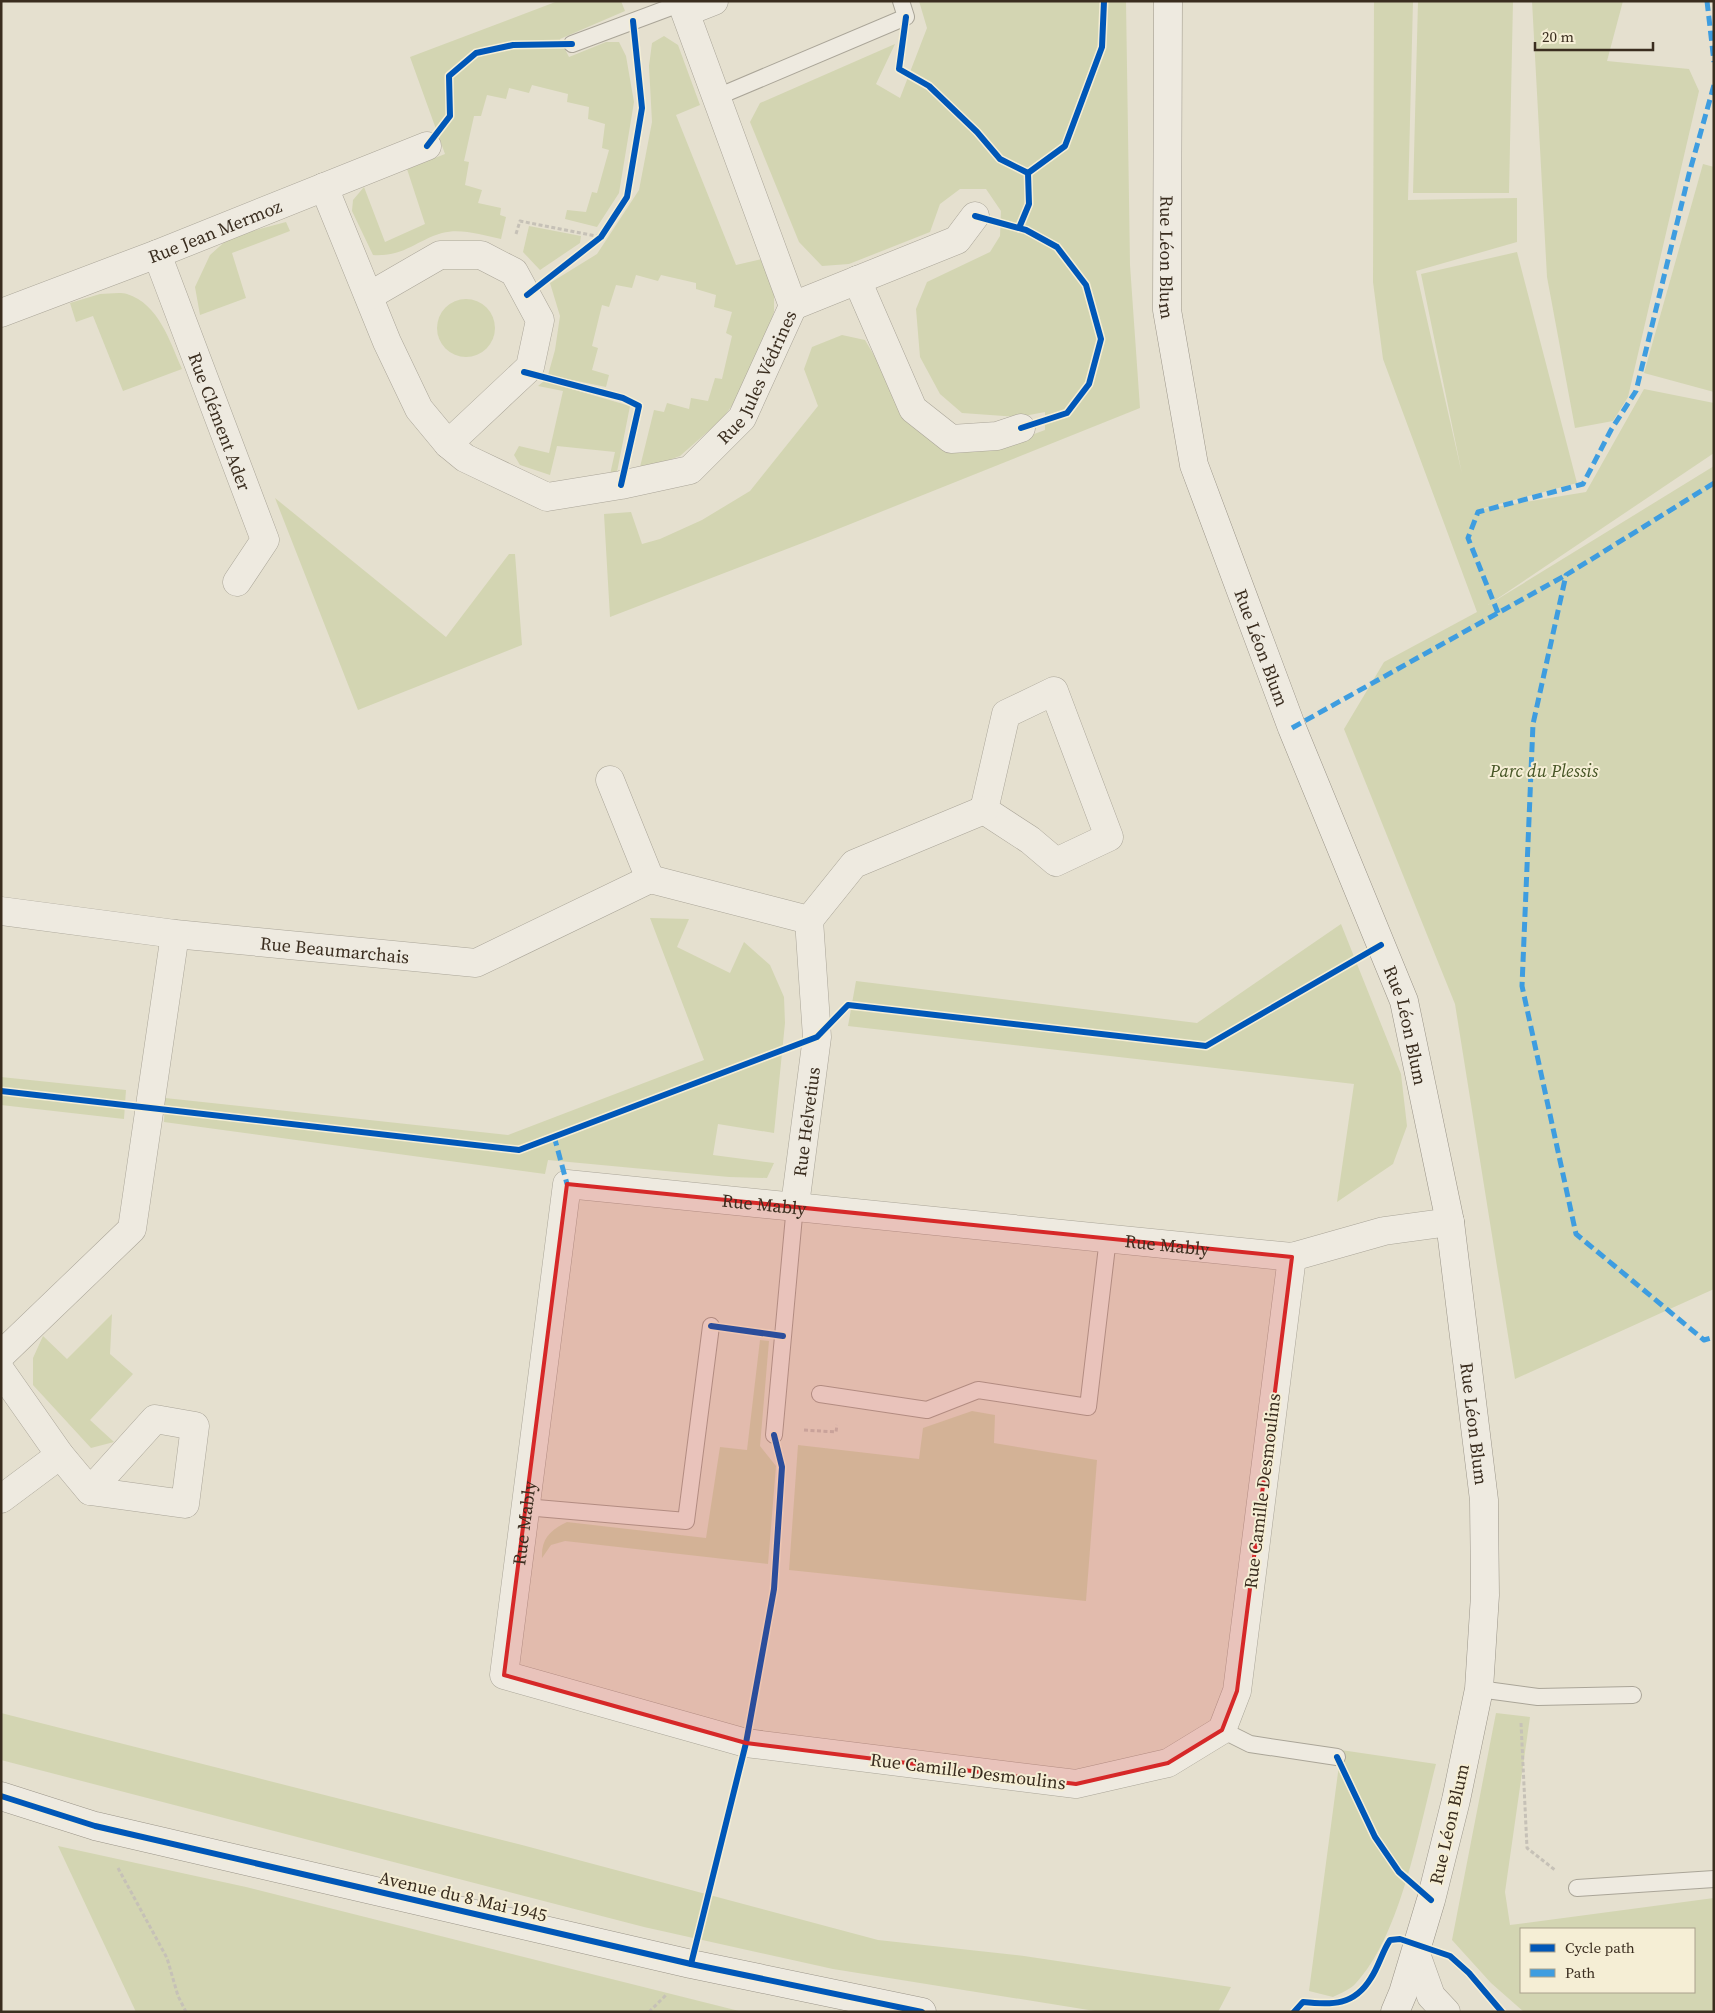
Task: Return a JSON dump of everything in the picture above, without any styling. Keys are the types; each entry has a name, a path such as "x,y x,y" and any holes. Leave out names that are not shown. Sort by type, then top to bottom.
{"street":[{"path":"683,6 714,1"},
{"name":"Rue Léon Blum","path":"1168,1 1167,310 1194,465 1292,728 1404,1001 1450,1222 1484,1500 1485,1595 1479,1690 1456,1800 1416,1954 1395,2012"},
{"name":"Rue Jules Védrines","path":"324,187 387,342 419,409 448,444 465,458 547,497 621,485 690,470 742,418 793,306 683,6"},
{"name":"Rue Jean Mermoz","path":"1,313 157,254 427,146"},
{"path":"793,306 956,240 975,216"},
{"name":"Rue Clément Ader","path":"157,254 265,540 237,582"},
{"path":"369,296 440,255 481,255 514,272 540,320 530,367 448,444"},
{"path":"857,280 913,409 950,439 998,436 1021,428"},
{"path":"1054,691 1109,837 1056,862 1030,840 984,810 1006,714 1054,691"},
{"path":"610,780 650,879 809,920 854,864 984,810"},
{"name":"Rue Beaumarchais","path":"1,911 176,934 476,962 650,879"},
{"name":"Rue Helvetius","path":"795,1205 817,1037 809,920"},
{"path":"1,1355 132,1230 176,934"},
{"name":"Rue Mably","path":"504,1675 567,1184 795,1205 1292,1257 1384,1231 1450,1222"},
{"name":"Rue Camille Desmoulins","path":"504,1675 746,1744 1076,1784 1168,1763 1222,1730 1237,1691 1292,1257"},
{"path":"1,1371 60,1456 90,1491"},
{"path":"1,1500 60,1456"},
{"name":"Avenue du 8 Mai 1945","path":"1,1796 95,1826 691,1964 922,2012"},
{"path":"1416,1954 1431,1996 1446,2012"}],"lane":[{"path":"717,97 906,17 901,1"},
{"path":"572,44 683,6"},
{"path":"774,1435 795,1205"},
{"path":"820,1394 927,1410 978,1390 1088,1407 1108,1238"},
{"path":"525,1507 686,1521 711,1326"},
{"path":"1479,1690 1538,1697 1633,1695"},
{"path":"1222,1730 1250,1744 1337,1757"},
{"path":"1577,1888 1714,1879"}],"path":[{"path":"506,268 520,221 601,237"},
{"path":"796,1429 836,1432"},
{"path":"1520,1694 1526,1848 1577,1888"},
{"path":"95,1826 167,1958 178,1996 186,2012"}],"highlighted area":[{"path":"567,1184 1292,1257 1237,1691 1222,1730 1168,1763 1076,1784 746,1743 504,1675"}],"green space":[{"path":"558,1 621,1 625,11 560,39 569,57 606,42 619,42 626,56 634,102 619,193 597,227 565,219 567,210 586,212 592,192 597,193 609,150 602,148 605,124 588,119 589,107 567,102 568,94 532,85 529,93 509,88 506,99 487,95 481,116 474,116 464,161 469,162 465,185 482,190 478,203 501,208 500,215 506,217 501,239 472,233 449,232 433,236 393,254 373,255 352,211 353,200 364,187 385,242 425,224 407,169 445,154 410,57"},
{"path":"919,1 1126,1 1130,265 1140,408 818,537 610,617 604,514 631,512 642,544 660,539 702,520 750,491 818,406 804,369 812,347 842,335 865,340 913,422 1002,446 1045,430 1045,412 1019,417 962,413 940,394 920,357 916,309 927,282 990,252 1000,236 1001,211 986,189 960,189 940,204 930,232 849,264 822,266 799,242 750,122 760,103 895,44 876,84 900,98 927,28"},
{"name":"Parc du Plessis","path":"1374,1 1413,1 1408,200 1517,198 1517,242 1416,271 1462,474 1421,274 1517,252 1577,483 1477,510 1586,492 1644,389 1714,403 1714,453 1488,605 1714,466 1714,1289 1515,1379 1455,1004 1344,729 1384,662 1477,612 1383,359 1373,282"},
{"path":"1418,1 1513,1 1509,193 1413,193"},
{"path":"1532,1 1623,1 1607,61 1689,69 1699,91 1628,397 1613,421 1575,428 1547,277"},
{"path":"664,36 678,45 700,105 676,115 736,265 762,259 774,289 774,312 748,384 722,419 680,456 639,471 654,410 664,412 667,403 689,409 691,398 708,401 715,378 722,379 732,336 726,333 732,312 714,307 716,295 696,289 696,283 661,275 658,281 636,275 632,288 616,285 609,307 602,305 592,346 598,348 592,370 609,375 606,387 548,375 555,350 560,316 550,283 597,254 639,190 652,122 649,66 652,43"},
{"path":"1703,164 1714,167 1714,392 1644,373"},
{"path":"286,222 290,231 232,253 246,298 200,315 195,287 210,255 230,237"},
{"path":"529,226 581,236 580,243 540,270 523,252"},
{"path":"100,294 127,294 147,306 162,325 182,369 123,391 93,316 76,322 70,303"},
{"path":"460,299 472,299 487,307 495,322 495,334 487,349 472,357 460,357 445,349 437,334 437,322 445,307"},
{"path":"544,381 630,406 617,472 609,479 615,452 557,446 550,475 520,465 514,455 519,446 549,453 563,391 538,386"},
{"path":"275,498 446,637 509,554 515,554 522,645 358,710"},
{"path":"650,918 689,919 677,947 730,973 744,942 770,965 784,997 785,1023 774,1133 718,1124 713,1155 774,1163 767,1178 729,1177 548,1160 545,1174 164,1122 165,1098 508,1135 704,1060"},
{"path":"1341,924 1401,1074 1407,1126 1393,1164 1337,1202 1354,1084 848,1026 856,981 1197,1023"},
{"path":"1,1077 126,1090 124,1119 1,1105"},
{"path":"112,1314 110,1354 133,1374 90,1420 114,1442 91,1448 33,1385 33,1358 43,1336 67,1359"},
{"path":"760,1340 769,1341 760,1446 776,1466 768,1564 565,1541 551,1545 542,1558 545,1540 551,1532 567,1522 706,1538 720,1447 747,1450"},
{"path":"972,1411 995,1415 994,1443 1097,1460 1086,1601 789,1570 798,1445 919,1459 923,1428"},
{"path":"1,1713 522,1845 878,1940 1024,1956 1231,1987 1218,2012 1101,2012 833,1969 644,1927 1,1760"},
{"path":"1496,1713 1530,1717 1505,1892 1510,1925 1714,1898 1714,2012 1524,2012 1491,1983 1452,1940"},
{"path":"1341,1750 1436,1764 1406,1880 1397,1910 1385,1938 1372,1962 1356,1983 1333,1997 1309,1991"},
{"path":"58,1846 246,1887 743,2012 136,2012"}],"marked path":[{"path":"1707,1 1714,62"},
{"path":"1498,613 1468,538 1478,512 1583,484 1611,430 1636,391 1689,174 1714,85"},
{"path":"1714,483 1566,575 1533,724 1522,986 1576,1234 1704,1340 1714,1337"},
{"path":"1292,728 1566,575"},
{"path":"554,1136 567,1184"}],"cycle path":[{"path":"1028,173 1065,146 1102,47 1104,1"},
{"path":"906,17 899,69 929,86 977,132 1000,159 1028,173 1029,204 1019,228"},
{"path":"527,295 601,237 627,197 642,108 633,21"},
{"path":"427,146 450,116 449,76 476,53 513,45 572,44"},
{"path":"975,216 1026,230 1057,247 1086,285 1101,339 1089,384 1067,413 1021,428"},
{"path":"524,372 623,398 639,406 621,485"},
{"path":"1,1091 519,1150 817,1037 848,1005 1206,1046 1381,945"},
{"path":"711,1326 783,1336"},
{"path":"691,1964 746,1743 774,1589 782,1467 774,1435"},
{"path":"1337,1757 1375,1837 1399,1872 1431,1900"},
{"path":"1,1796 95,1826 691,1964 922,2012"},
{"path":"1294,2012 1303,2002 1333,2003 1350,1999 1364,1987 1374,1973 1390,1940 1400,1939 1450,1956 1469,1973 1502,2012"}]}
